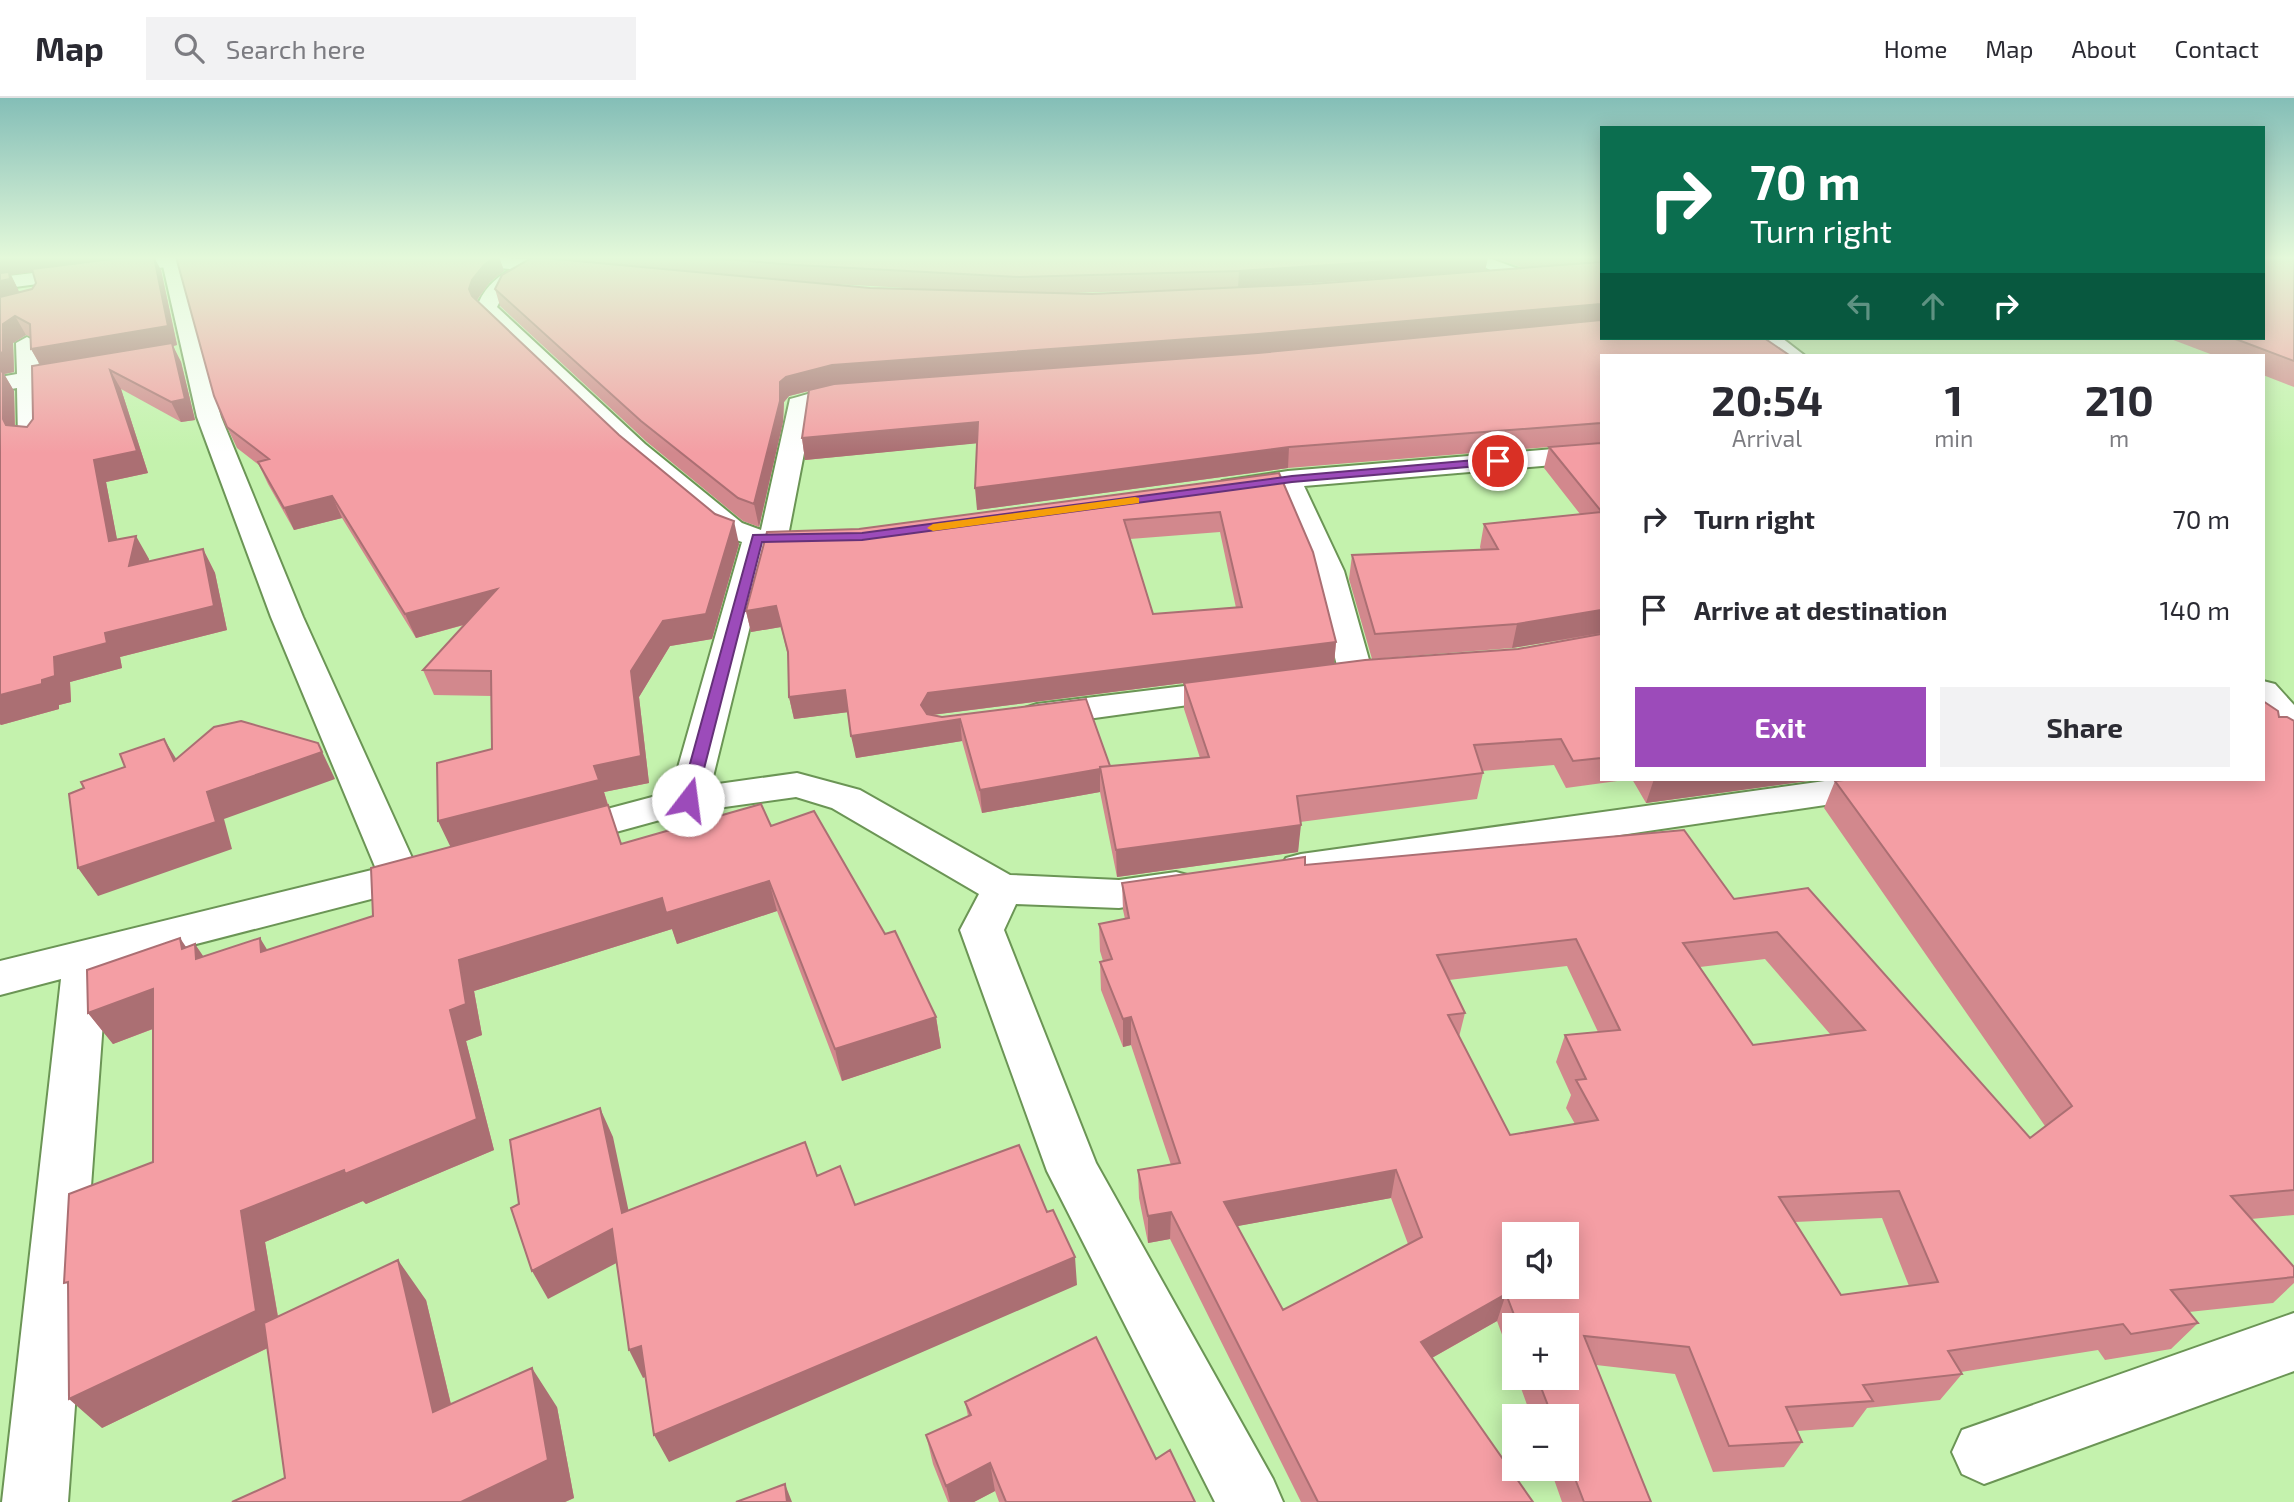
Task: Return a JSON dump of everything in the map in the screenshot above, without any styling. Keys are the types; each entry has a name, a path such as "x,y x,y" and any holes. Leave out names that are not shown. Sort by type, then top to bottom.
{"street":[{"path":"178,323 179,353 209,417 287,617 400,878"},
{"path":"502,323 636,449 732,529 776,540"},
{"path":"1772,340 1792,354"},
{"path":"27,343 26,380 30,440"},
{"path":"0,384 102,366"},
{"path":"688,800 776,540 799,404 836,394 878,391"},
{"path":"1205,491 1288,479 1600,453"},
{"path":"1288,479 1329,570 1357,674"},
{"path":"999,719 1260,686"},
{"path":"1272,872 1906,781"},
{"path":"531,843 688,800 797,785 846,799 1002,889 1119,894 1216,880"},
{"path":"0,978 453,864"},
{"path":"1002,889 982,930 1073,1171 1251,1502"},
{"path":"35,1502 86,955"},
{"path":"1984,1452 2294,1342"}],"building":[{"path":"0,323 5,323 3,324 3,352 0,353"},
{"path":"27,323 167,323 168,326 31,349 30,324"},
{"path":"194,323 500,323 619,435 715,514 734,521 706,614 663,621 631,671 641,756 594,766 599,780 438,821 437,763 492,749 491,671 423,670 497,589 405,614 332,496 284,508 258,462 269,459 227,427 214,396"},
{"path":"532,323 1389,323 832,365 786,377 780,382 780,401 754,504 738,498 641,421"},
{"path":"1575,323 1600,323 1600,340 1767,340 1788,354 1600,354 1600,423 1289,447 975,488 978,422 802,438 809,390 834,384 1258,353"},
{"path":"2265,323 2294,323 2294,361 2238,340 2265,340"},
{"path":"172,343 185,399 171,402 110,370 137,451 94,460 109,541 136,536 129,566 203,549 214,606 105,633 107,643 54,657 55,676 42,680 42,684 0,695 0,372 3,371 3,419 6,425 27,427 33,419 32,366"},
{"path":"1600,443 1600,510 1549,447"},
{"path":"1279,473 1313,552 1336,642 928,693 921,705 927,714 942,717 1086,699 1110,766 980,790 960,719 851,736 845,690 789,697 788,652 776,606 746,611 767,532 859,529","holes":["1220,512 1242,607 1153,614 1124,520"]},
{"path":"1600,512 1600,610 1517,624 1375,634 1352,555 1498,549 1484,524"},
{"path":"1600,634 1600,758 1573,761 1561,739 1474,745 1483,773 1297,796 1301,825 1116,850 1100,767 1209,757 1184,683 1365,660 1518,649"},
{"path":"2265,702 2278,711 2279,717 2294,721 2294,1190 2231,1196 2294,1267 2294,1277 2171,1290 2198,1323 2131,1334 2123,1324 1948,1351 1962,1374 1863,1385 1873,1401 1786,1407 1802,1442 1729,1446 1689,1347 1584,1336 1651,1502 1584,1502 1576,1481 1579,1481 1579,1404 1547,1404 1542,1390 1579,1390 1579,1313 1513,1313 1508,1299 1579,1299 1579,1222 1502,1222 1502,1296 1421,1342 1502,1458 1502,1481 1518,1481 1533,1502 1318,1502 1171,1212 1148,1216 1138,1170 1180,1163 1131,1017 1123,1019 1100,962 1112,959 1099,924 1129,918 1122,883 1305,857 1305,865 1684,830 1734,899 1808,888 2030,1138 2072,1106 1835,781 2265,781","holes":["1777,932 1865,1030 1753,1045 1683,943","1576,939 1620,1030 1565,1035 1586,1079 1576,1080 1598,1120 1510,1135 1448,1015 1465,1013 1437,955","1396,1170 1422,1237 1283,1310 1224,1202","1899,1191 1938,1282 1841,1295 1779,1197"]},
{"path":"241,721 318,743 322,752 207,792 216,822 78,868 69,794 84,788 81,782 125,767 120,754 164,739 174,761 214,727"},
{"path":"761,804 771,826 814,811 885,934 895,931 936,1017 835,1049 769,881 666,913 662,898 459,960 466,1004 450,1010 477,1119 345,1174 344,1170 241,1211 256,1311 69,1399 68,1282 64,1283 69,1194 153,1162 153,989 88,1013 87,970 180,938 182,949 195,944 196,959 260,938 261,952 373,916 371,868 608,805 621,844"},
{"path":"600,1108 622,1213 805,1142 817,1176 840,1166 855,1205 1019,1145 1047,1212 1053,1210 1075,1257 654,1435 641,1346 629,1350 612,1229 532,1271 511,1208 519,1204 510,1140"},
{"path":"398,1260 433,1412 532,1368 548,1460 461,1502 232,1502 285,1478 264,1323"},
{"path":"1096,1337 1156,1459 1170,1450 1195,1502 1006,1502 990,1463 946,1486 926,1435 971,1415 965,1402"},
{"path":"785,1484 787,1502 736,1502"}],"slow traffic":[{"path":"933,528 1135,501"}],"route":[{"path":"688,800 757,538 773,541 862,537 1292,479 1498,461"}]}
